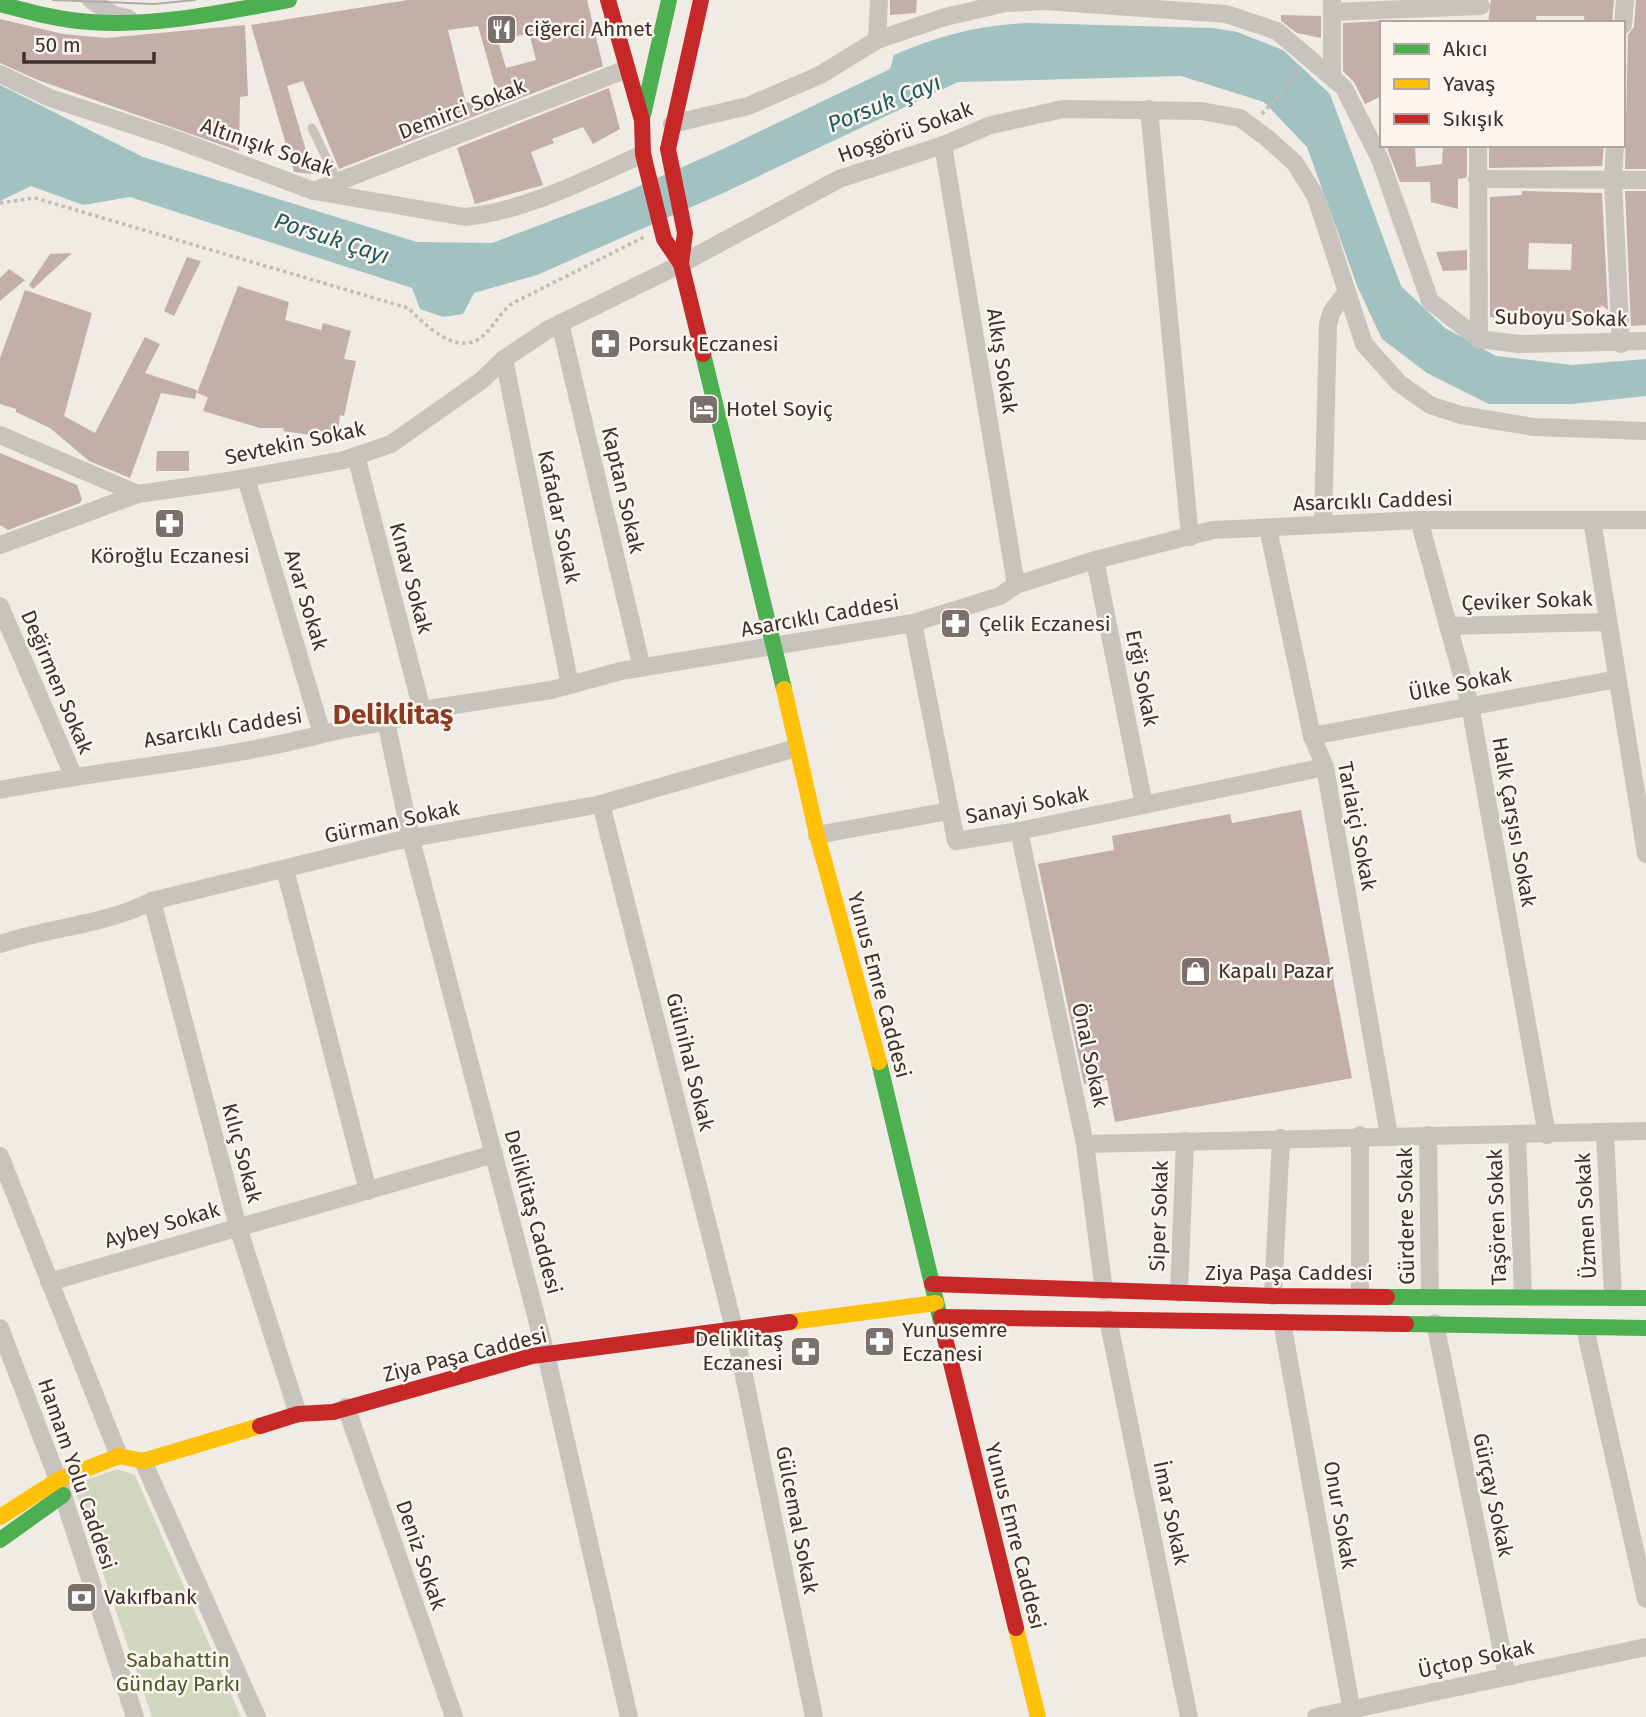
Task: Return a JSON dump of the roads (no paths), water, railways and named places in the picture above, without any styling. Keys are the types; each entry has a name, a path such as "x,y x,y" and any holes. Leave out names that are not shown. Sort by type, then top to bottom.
{"main road":[{"path":"0,4 55,18 106,23 217,13 289,0"},
{"name":"Yunus Emre Caddesi","path":"608,0 642,120"},
{"name":"Yunus Emre Caddesi","path":"669,0 642,120 643,154 664,239 681,264 775,648 817,835 888,1095 1038,1717"},
{"name":"Yunus Emre Caddesi","path":"681,264 685,233 668,149 701,0"},
{"name":"Ziya Paşa Caddesi","path":"932,1284 1273,1296 1360,1294 1646,1298"},
{"name":"Ziya Paşa Caddesi","path":"119,1456 143,1461 298,1414 332,1412 546,1354 938,1310 1108,1319 1646,1328"},
{"path":"0,1517 119,1456"},
{"path":"0,1540 61,1488"}],"street":[{"path":"91,0 114,15 136,20"},
{"path":"877,40 879,0"},
{"path":"1623,21 1625,0"},
{"name":"Suboyu Sokak","path":"672,124 748,106 820,75 877,40 1006,2 1226,7 1277,31 1344,88 1380,159 1430,301 1479,338 1519,344 1621,344 1646,341"},
{"path":"1332,77 1332,6 1481,10"},
{"name":"Demirci Sokak","path":"314,191 627,69"},
{"name":"Altınışık Sokak","path":"0,74 50,98 169,137 314,191 465,217 490,215 573,185 643,154"},
{"name":"Hoşgörü Sokak","path":"681,264 839,179 943,145 991,125 1063,109 1201,111 1240,118 1295,163 1316,197 1364,344 1399,383 1430,405 1461,415 1534,427 1646,431"},
{"path":"1156,110 1190,537"},
{"name":"Alkış Sokak","path":"943,145 1016,585"},
{"path":"1478,147 1479,338"},
{"path":"1615,147 1613,180 1621,344"},
{"path":"1477,179 1646,180"},
{"name":"Sevtekin Sokak","path":"0,545 138,494 246,478 356,456 391,444 482,380 503,359 560,323 681,264"},
{"path":"1323,523 1328,324 1332,311 1346,293"},
{"name":"Kaptan Sokak","path":"560,323 642,668"},
{"name":"Kafadar Sokak","path":"503,359 570,685"},
{"path":"0,435 138,494"},
{"name":"Kınav Sokak","path":"356,456 422,710"},
{"name":"Avar Sokak","path":"246,478 322,734"},
{"name":"Asarcıklı Caddesi","path":"0,790 73,775 302,741 322,734 403,719 422,710 570,685 642,668 913,623 1000,596 1016,585 1095,560 1213,530 1419,520 1646,520"},
{"name":"Halk Çarşısı Sokak","path":"1419,520 1470,705 1547,1135"},
{"path":"1592,520 1646,854"},
{"name":"Tarlaiçi Sokak","path":"1268,528 1312,736 1325,767 1389,1135"},
{"name":"Erği Sokak","path":"1095,560 1144,805"},
{"name":"Değirmen Sokak","path":"0,606 73,775"},
{"name":"Çeviker Sokak","path":"1448,626 1607,622"},
{"name":"Sanayi Sokak","path":"913,623 956,841 1019,831 1325,767"},
{"name":"Ülke Sokak","path":"1312,736 1617,680"},
{"name":"Deliklitaş Caddesi","path":"386,721 411,839 546,1354 629,1717"},
{"name":"Gürman Sokak","path":"0,944 34,933 134,911 152,901 411,839 601,804 796,748"},
{"name":"Gülnihal Sokak","path":"601,804 735,1332"},
{"path":"817,835 949,811"},
{"name":"Önal Sokak","path":"1019,831 1085,1143 1104,1290"},
{"path":"285,869 368,1191"},
{"name":"Kılıç Sokak","path":"152,901 238,1227 298,1414"},
{"path":"1085,1143 1360,1135 1547,1135 1646,1131"},
{"name":"Üzmen Sokak","path":"1605,1133 1613,1297"},
{"path":"1360,1135 1360,1294"},
{"name":"Gürdere Sokak","path":"1428,1135 1430,1296"},
{"name":"Taşören Sokak","path":"1517,1135 1523,1296"},
{"path":"1273,1296 1281,1138"},
{"name":"Siper Sokak","path":"1178,1293 1185,1141"},
{"name":"Aybey Sokak","path":"49,1282 494,1154"},
{"name":"Hamam Yolu Caddesi","path":"0,1156 119,1456"},
{"name":"İmar Sokak","path":"1108,1319 1189,1717"},
{"name":"Onur Sokak","path":"1282,1322 1352,1713"},
{"name":"Gürçay Sokak","path":"1435,1323 1507,1676"},
{"name":"Hamam Yolu Caddesi","path":"0,1328 61,1488 135,1717"},
{"path":"1585,1328 1646,1599"},
{"name":"Gülcemal Sokak","path":"735,1332 814,1717"},
{"name":"Deniz Sokak","path":"346,1407 454,1717"},
{"path":"143,1461 257,1717"},
{"name":"Üçtop Sokak","path":"1316,1717 1352,1713 1507,1676 1646,1647"}],"lane":[{"path":"312,128 338,182"}],"water":[{"name":"Porsuk Çayı","path":"1028,23 1213,28 1237,32 1283,50 1330,94 1401,286 1445,328 1496,356 1572,365 1646,359 1646,396 1572,404 1489,404 1427,373 1382,339 1358,288 1307,147 1264,102 1181,76 958,82 721,194 537,275 474,293 463,314 443,317 420,309 412,288 130,197 83,205 31,186 0,201 0,85 143,157 417,242 492,243 619,195 723,149 890,69 894,55 910,48 976,29"}],"tram line":[{"path":"53,0 154,4 195,0"}],"place":[{"name":"ciğerci Ahmet","path":"501,29"},
{"name":"Porsuk Eczanesi","path":"605,344"},
{"name":"Hotel Soyiç","path":"703,409"},
{"name":"Köroğlu Eczanesi","path":"170,524"},
{"name":"Çelik Eczanesi","path":"956,624"},
{"name":"Kapalı Pazar","path":"1195,971"},
{"name":"Yunusemre Eczanesi","path":"879,1342"},
{"name":"Deliklitaş Eczanesi","path":"806,1351"},
{"name":"Vakıfbank","path":"81,1597"}],"district":[{"name":"Deliklitaş","path":"393,714"}],"park label":[{"name":"Sabahattin Günday Parkı","path":"178,1672"}]}
